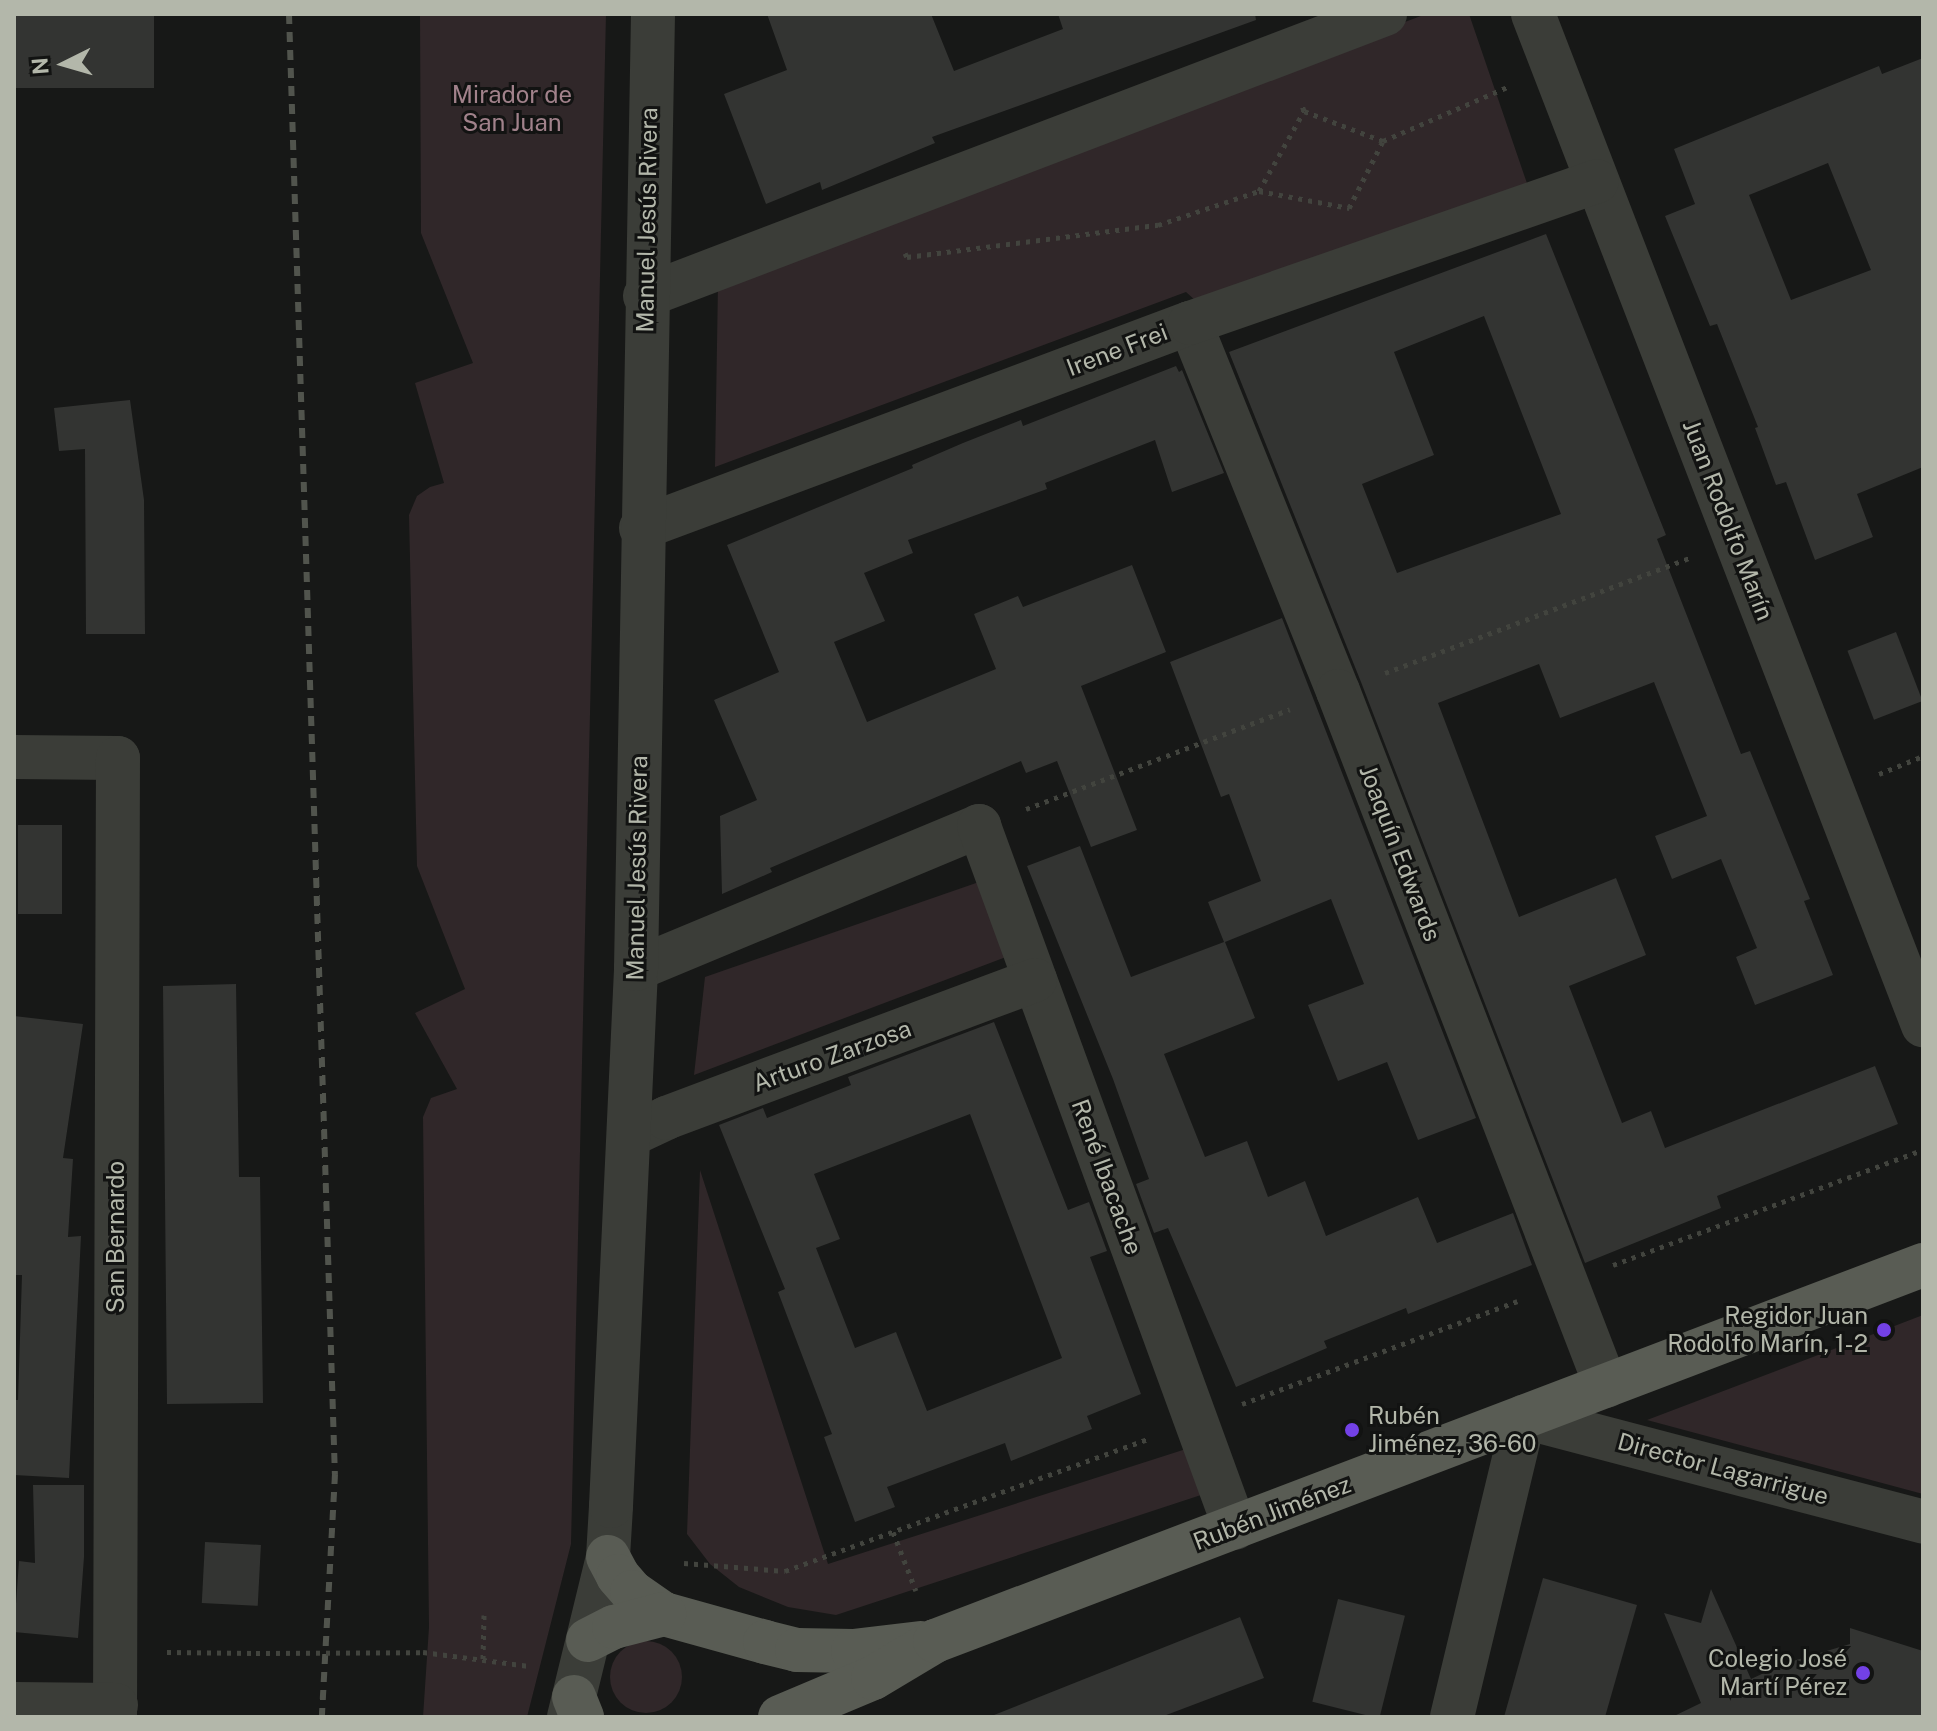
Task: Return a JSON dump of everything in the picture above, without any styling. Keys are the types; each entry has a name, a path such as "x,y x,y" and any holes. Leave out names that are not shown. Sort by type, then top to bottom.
{"main road":[{"name":"Rubén Jiménez","path":"780,1717 873,1678 935,1641 1923,1265"},
{"name":"Rubén Jiménez","path":"608,1557 618,1576 632,1592 664,1614 797,1650 853,1651 935,1641"},
{"path":"578,1689 614,1627 664,1614"}],"street":[{"name":"Manuel Jesús Rivera","path":"578,1689 608,1557 630,1135 636,969 645,296 653,14"},
{"path":"645,296 1385,14"},
{"name":"Juan Rodolfo Marín","path":"1533,14 1923,1025"},
{"name":"Irene Frei","path":"641,528 1190,323 1597,181"},
{"name":"Joaquín Edwards","path":"1190,323 1338,691 1606,1386"},
{"name":"San Bernardo","path":"14,757 118,758 116,1711"},
{"name":"René Ibacache","path":"636,969 979,826 1235,1528"},
{"name":"Arturo Zarzosa","path":"630,1135 666,1118 1035,980"},
{"path":"1452,1717 1524,1417"},
{"name":"Director Lagarrigue","path":"1524,1417 1923,1522"},
{"path":"14,1704 116,1711"}],"path":[{"path":"1259,191 1304,111 1285,52"},
{"path":"886,204 907,257 1158,225 1259,191 1349,208 1383,141 1553,67"},
{"path":"1304,111 1383,141"},
{"path":"608,1557 785,1571 1196,1422 1923,1150"},
{"path":"893,1532 935,1641"},
{"path":"483,1659 484,1615"},
{"path":"114,1652 423,1652 483,1659 578,1689"}],"green space":[{"name":"Mirador de San Juan","path":"420,14 606,14 571,1544 527,1717 423,1717 429,1627 423,1117 431,1098 457,1089 415,1013 465,989 417,866 409,515 417,496 430,487 444,483 415,383 473,363 421,233"},
{"path":"1426,14 1469,14 1531,195 1207,311 1186,292 715,467 718,283"},
{"path":"979,882 1006,957 694,1075 705,977"},
{"path":"700,1170 828,1564 1186,1449 1201,1495 836,1615 788,1607 739,1587 710,1564 687,1534"},
{"path":"1923,1315 1923,1494 1647,1420 1884,1330"},
{"path":"639,1641 653,1641 672,1651 682,1670 682,1684 672,1703 653,1713 639,1713 620,1703 610,1684 610,1670 620,1651"}],"building":[{"path":"14,14 154,14 154,88 14,88"},
{"path":"767,14 931,14 954,71 1063,29 1058,14 1255,14 1256,20 932,137 935,143 822,190 820,182 766,204 724,94 787,70"},
{"path":"1923,58 1923,467 1857,494 1873,537 1815,560 1786,482 1776,485 1755,428 1758,427 1717,324 1710,326 1665,216 1695,204 1674,149 1879,66 1882,74","holes":["1828,163 1871,270 1791,300 1749,195"]},
{"path":"1546,234 1666,535 1657,539 1741,754 1750,751 1810,899 1804,901 1833,975 1755,1005 1736,957 1757,948 1721,859 1672,879 1655,836 1707,816 1654,682 1560,718 1539,664 1438,703 1519,917 1616,878 1646,955 1569,986 1622,1123 1651,1111 1665,1148 1875,1066 1898,1124 1717,1196 1721,1208 1585,1263 1361,682 1229,352","holes":["1484,316 1561,514 1397,573 1362,484 1434,455 1394,352"]},
{"path":"1176,366 1179,372 1182,370 1224,473 1172,492 1155,440 1045,483 1047,489 908,540 913,553 864,573 885,621 834,642 867,722 996,669 974,614 1018,596 1023,607 1132,565 1166,652 1081,686 1137,830 1091,847 1057,761 1026,773 1021,761 770,868 772,872 722,894 720,816 757,800 714,700 779,672 727,545 913,468 912,465 963,443 1021,420 1023,426"},
{"path":"130,400 144,500 145,634 86,634 85,449 59,451 54,408"},
{"path":"1282,618 1476,1118 1418,1140 1387,1062 1338,1081 1308,1005 1364,984 1331,899 1225,942 1255,1018 1164,1054 1205,1157 1247,1141 1268,1197 1305,1181 1326,1236 1418,1197 1437,1243 1513,1213 1532,1265 1408,1314 1406,1308 1324,1341 1327,1348 1236,1387 1168,1228 1154,1233 1136,1184 1149,1179 1113,1079 1027,866 1080,846 1131,977 1224,942 1208,902 1261,881 1229,794 1221,797 1170,662"},
{"path":"1896,632 1923,701 1874,720 1847,651"},
{"path":"18,825 62,825 62,914 18,914"},
{"path":"236,984 239,1177 260,1177 263,1403 167,1404 163,986"},
{"path":"14,1016 83,1024 63,1158 73,1159 68,1237 81,1236 69,1478 14,1475 14,1400 18,1400 22,1275 14,1275"},
{"path":"994,1022 1068,1210 1089,1202 1107,1251 1090,1257 1141,1394 1087,1416 1092,1429 1011,1461 1005,1443 887,1487 895,1507 855,1522 824,1437 832,1434 778,1292 785,1289 719,1125 763,1108 767,1118 851,1085 848,1077","holes":["970,1114 1062,1358 927,1411 896,1332 855,1348 816,1248 840,1239 814,1174"]},
{"path":"33,1485 84,1485 84,1557 78,1638 14,1632 19,1561 35,1563"},
{"path":"205,1542 261,1545 258,1606 202,1603"},
{"path":"1543,1578 1637,1605 1605,1717 1504,1717"},
{"path":"1711,1589 1751,1679 1783,1664 1850,1644 1850,1628 1923,1651 1923,1717 1672,1717 1701,1703 1664,1613 1701,1623"},
{"path":"1338,1599 1405,1616 1380,1717 1312,1702"},
{"path":"1240,1617 1264,1678 1161,1717 989,1717"}],"railway":[{"path":"289,14 335,1474 322,1717"}],"place":[{"name":"Regidor Juan Rodolfo Marín, 1-2","path":"1884,1330"},
{"name":"Rubén Jiménez, 36-60","path":"1352,1430"},
{"name":"Colegio José Martí Pérez","path":"1863,1673"}]}
